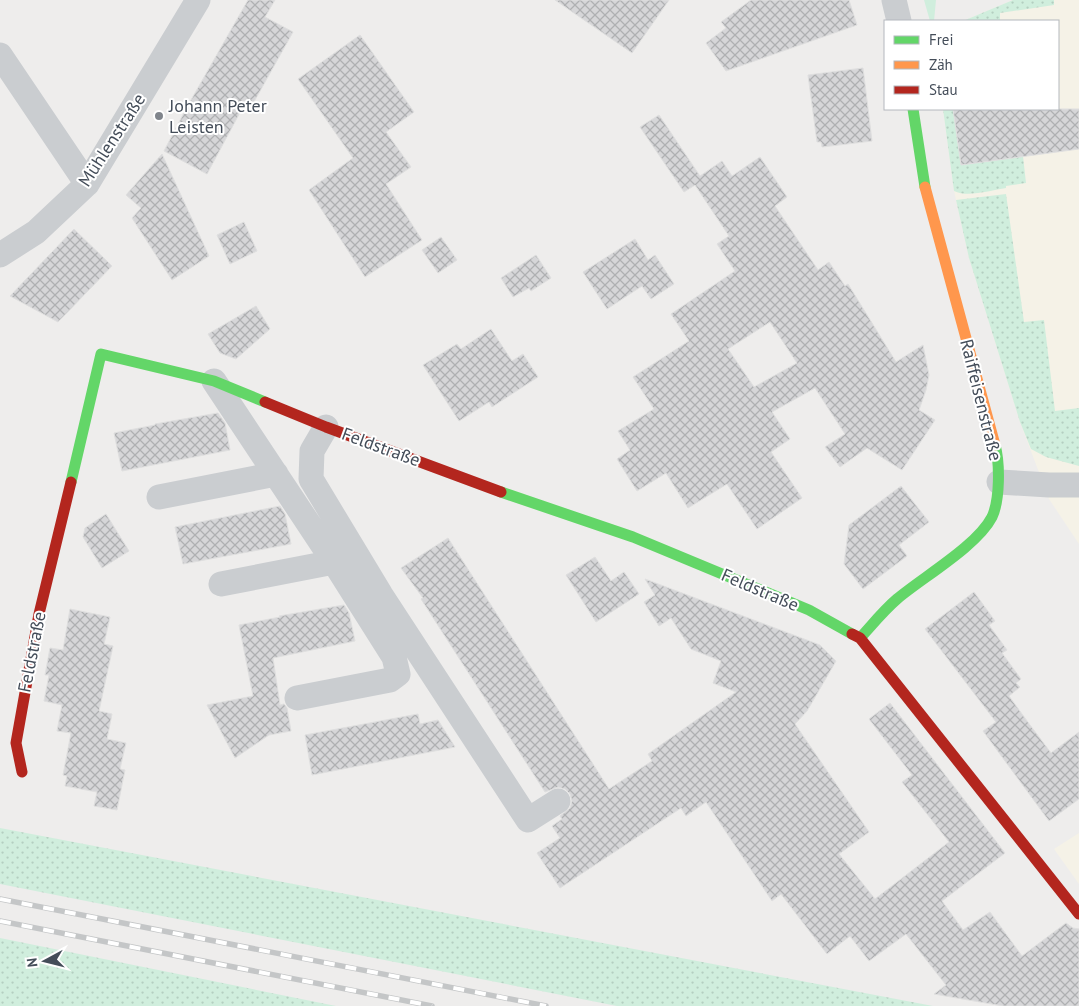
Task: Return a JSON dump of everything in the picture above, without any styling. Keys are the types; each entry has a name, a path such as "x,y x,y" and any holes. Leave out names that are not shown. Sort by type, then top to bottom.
{"street":[{"name":"Mühlenstraße","path":"0,255 36,232 87,184 198,0"},
{"path":"894,0 900,20"},
{"path":"0,55 87,184"},
{"name":"Raiffeisenstraße","path":"860,638 897,599 975,537 992,517 999,482 997,451 928,201 913,110"},
{"name":"Feldstraße","path":"22,772 16,744 39,614 100,354 214,381 326,427 522,500 633,537 809,610 860,638 1079,914"},
{"path":"214,381 394,656 398,674 390,680 297,698"},
{"name":"Feldstraße","path":"326,427 312,451 311,479 380,595 528,820 558,801"},
{"path":"159,497 276,474"},
{"path":"999,482 1049,486 1079,485"},
{"path":"221,584 334,562"}],"shaded area":[{"path":"1013,0 1079,0 1079,544 1049,499 1020,422 969,258 954,191 943,110 1059,110 1059,20 965,20"},
{"path":"1079,833 1079,884 1054,849"}],"green space":[{"path":"924,0 936,0 934,20 930,20"},
{"path":"1013,0 1054,0 1054,5 1000,13 1000,20 965,20"},
{"path":"943,110 953,110 961,165 1023,156 1026,183 973,194 954,191"},
{"path":"1006,194 1024,322 1044,320 1055,411 1079,408 1079,466 1046,457 1031,449 1020,422 969,258 956,200"},
{"path":"0,828 933,1006 617,1006 0,884"},
{"path":"0,938 336,1006 0,1006"}],"building":[{"path":"248,0 275,0 265,17 293,32 250,109 244,105 207,174 164,151"},
{"path":"555,0 669,0 632,53"},
{"path":"751,0 849,0 857,25 726,71 706,43 726,28 721,22"},
{"path":"360,35 414,112 386,132 411,167 386,184 422,240 365,277 309,190 353,158 298,79"},
{"path":"863,68 872,141 822,147 821,142 817,142 808,75"},
{"path":"1079,109 1079,149 961,165 953,110"},
{"path":"659,115 700,176 722,161 732,176 760,157 787,197 775,206 818,270 829,262 845,286 848,284 896,362 923,345 929,375 919,410 935,420 902,470 867,448 840,467 825,447 845,434 815,388 772,412 790,439 771,452 802,498 757,529 727,484 688,508 666,473 637,491 617,459 630,450 618,431 654,409 633,377 689,341 671,314 735,271 717,244 729,236 695,185 684,192 640,127","holes":["770,322 797,363 754,387 728,349"]},
{"path":"162,154 209,256 172,280 132,218 141,208 126,195"},
{"path":"244,222 257,251 230,264 217,235"},
{"path":"74,229 112,266 58,322 10,296"},
{"path":"441,237 457,260 438,273 422,250"},
{"path":"635,239 648,260 655,255 674,284 651,299 642,286 607,309 583,272"},
{"path":"536,255 551,278 531,291 529,288 513,297 501,278"},
{"path":"256,306 270,329 236,359 220,353 208,334"},
{"path":"491,329 512,361 523,354 538,377 492,407 489,402 459,421 423,365 457,344 461,349"},
{"path":"218,413 225,423 230,450 122,471 114,433"},
{"path":"901,486 929,522 899,545 907,556 863,589 844,564 849,525"},
{"path":"280,506 285,514 291,544 183,564 175,527"},
{"path":"106,514 129,551 102,568 83,537 85,528"},
{"path":"448,538 609,789 652,761 648,754 736,692 713,683 721,661 691,649 671,618 659,626 644,602 655,595 645,579 820,645 836,661 807,711 795,724 869,832 839,854 875,899 949,842 902,782 912,775 869,719 890,703 1005,853 942,901 963,930 990,912 1022,956 1066,923 1073,928 1079,929 1079,1006 1003,1006 934,994 946,985 906,934 869,961 850,936 827,954 781,894 772,901 706,802 686,816 681,808 560,888 537,853 560,838 552,826 562,819 560,816 570,808 572,801 570,794 565,789 558,787 545,792 421,599 423,598 401,568"},
{"path":"595,557 611,581 624,572 639,594 596,622 566,575"},
{"path":"974,592 995,621 989,625 1007,650 1002,653 1021,679 1016,683 1020,687 1009,696 1051,753 1079,732 1079,799 1049,821 983,731 996,722 925,629"},
{"path":"344,605 349,613 355,641 273,658 280,705 284,704 287,708 291,731 269,735 235,758 207,705 253,696 239,625"},
{"path":"70,609 110,617 104,644 113,646 99,711 112,714 107,739 126,743 120,769 125,770 117,810 94,806 97,792 65,786 67,776 63,775 71,733 57,731 62,705 44,701 49,675 45,675 50,648 63,650"},
{"path":"418,714 420,724 438,720 455,747 312,775 305,735"}],"railway":[{"path":"0,899 546,1006"},
{"path":"0,921 432,1006"}],"traffic: fast":[{"path":"913,110 925,187"},
{"path":"71,482 101,354 214,381 265,402"},
{"path":"860,638 897,599 949,561 985,528 992,517 997,501 998,471 995,445"},
{"path":"501,492 633,537 809,610 852,634"}],"traffic: slow":[{"path":"925,187 995,445"}],"traffic: jam":[{"path":"265,402 326,427 501,492"},
{"path":"22,772 16,743 39,614 71,482"},
{"path":"852,634 860,638 1079,914"}],"place":[{"name":"Johann Peter Leisten","path":"159,116"}]}
